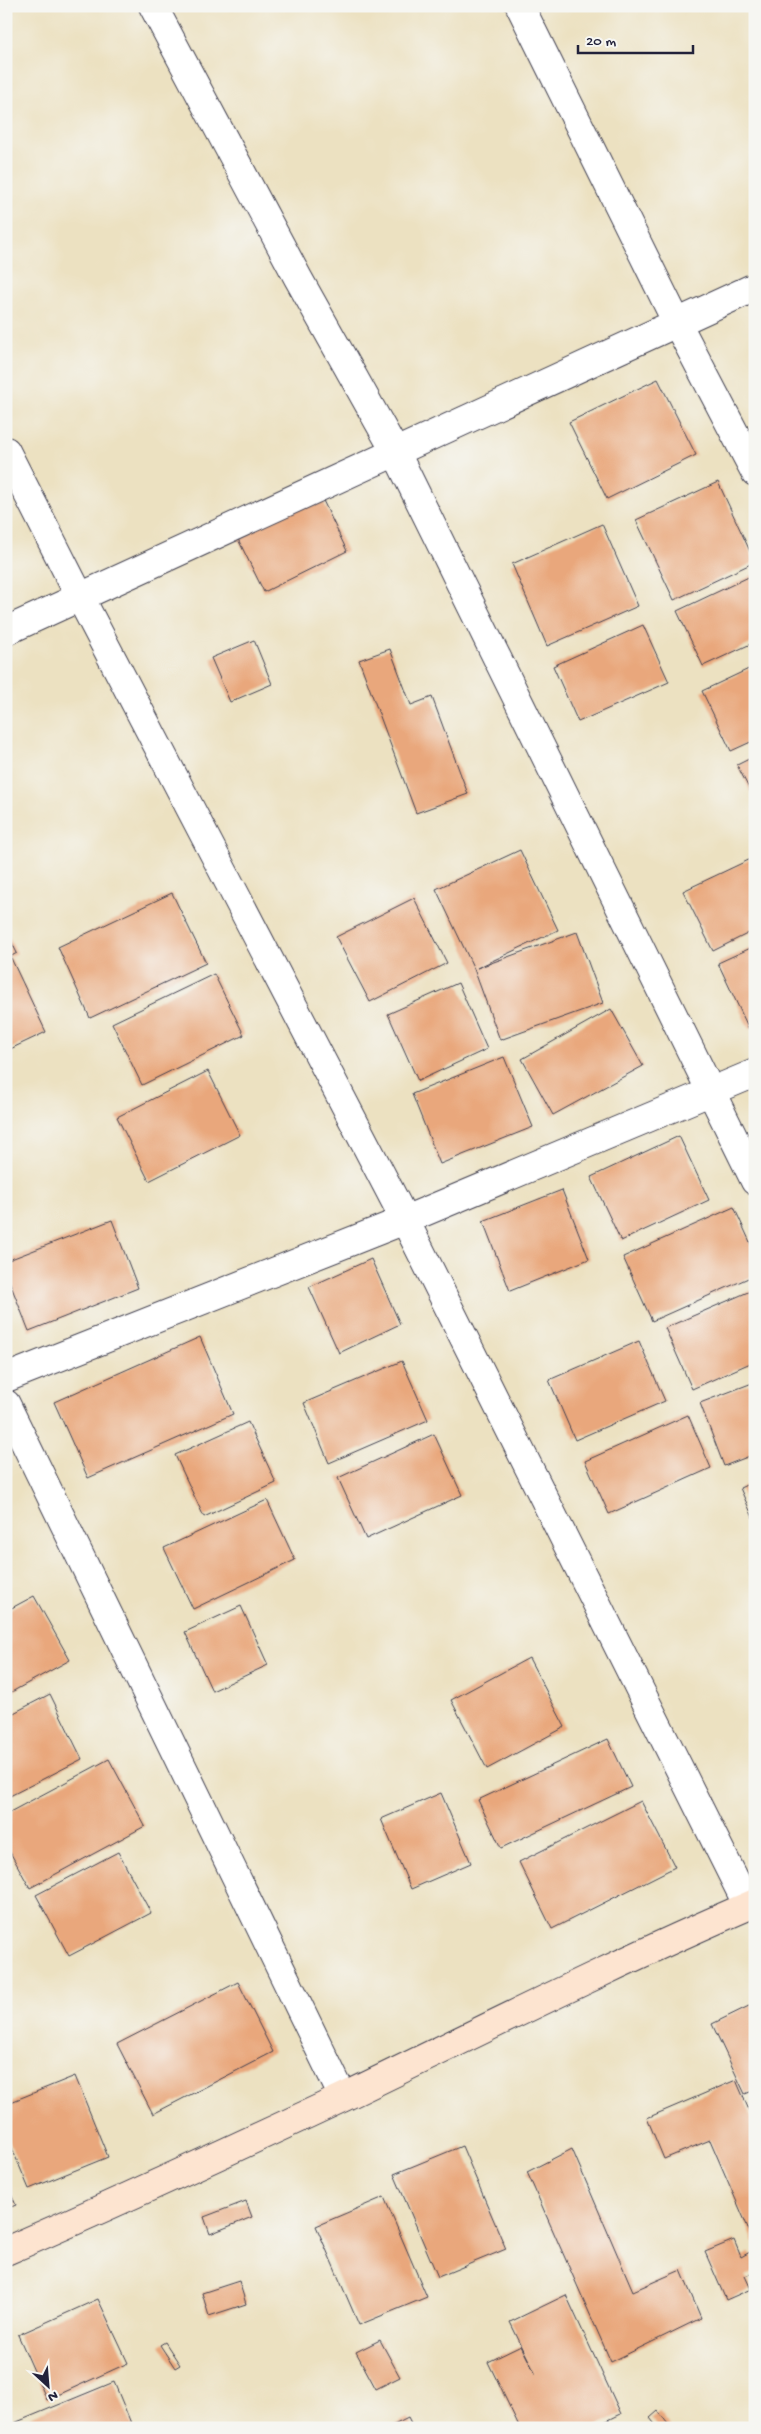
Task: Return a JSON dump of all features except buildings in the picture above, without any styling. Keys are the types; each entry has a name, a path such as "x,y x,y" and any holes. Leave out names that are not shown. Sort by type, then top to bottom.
{"street":[{"path":"153,6 298,278 396,453 755,1181"},
{"path":"520,6 677,323 755,472"},
{"path":"6,631 755,286"},
{"path":"6,451 80,597 405,1220 751,1905 522,2009 343,2097 145,2190 6,2251"},
{"path":"6,1378 405,1220 755,1073"},
{"path":"6,1404 343,2097"}]}
